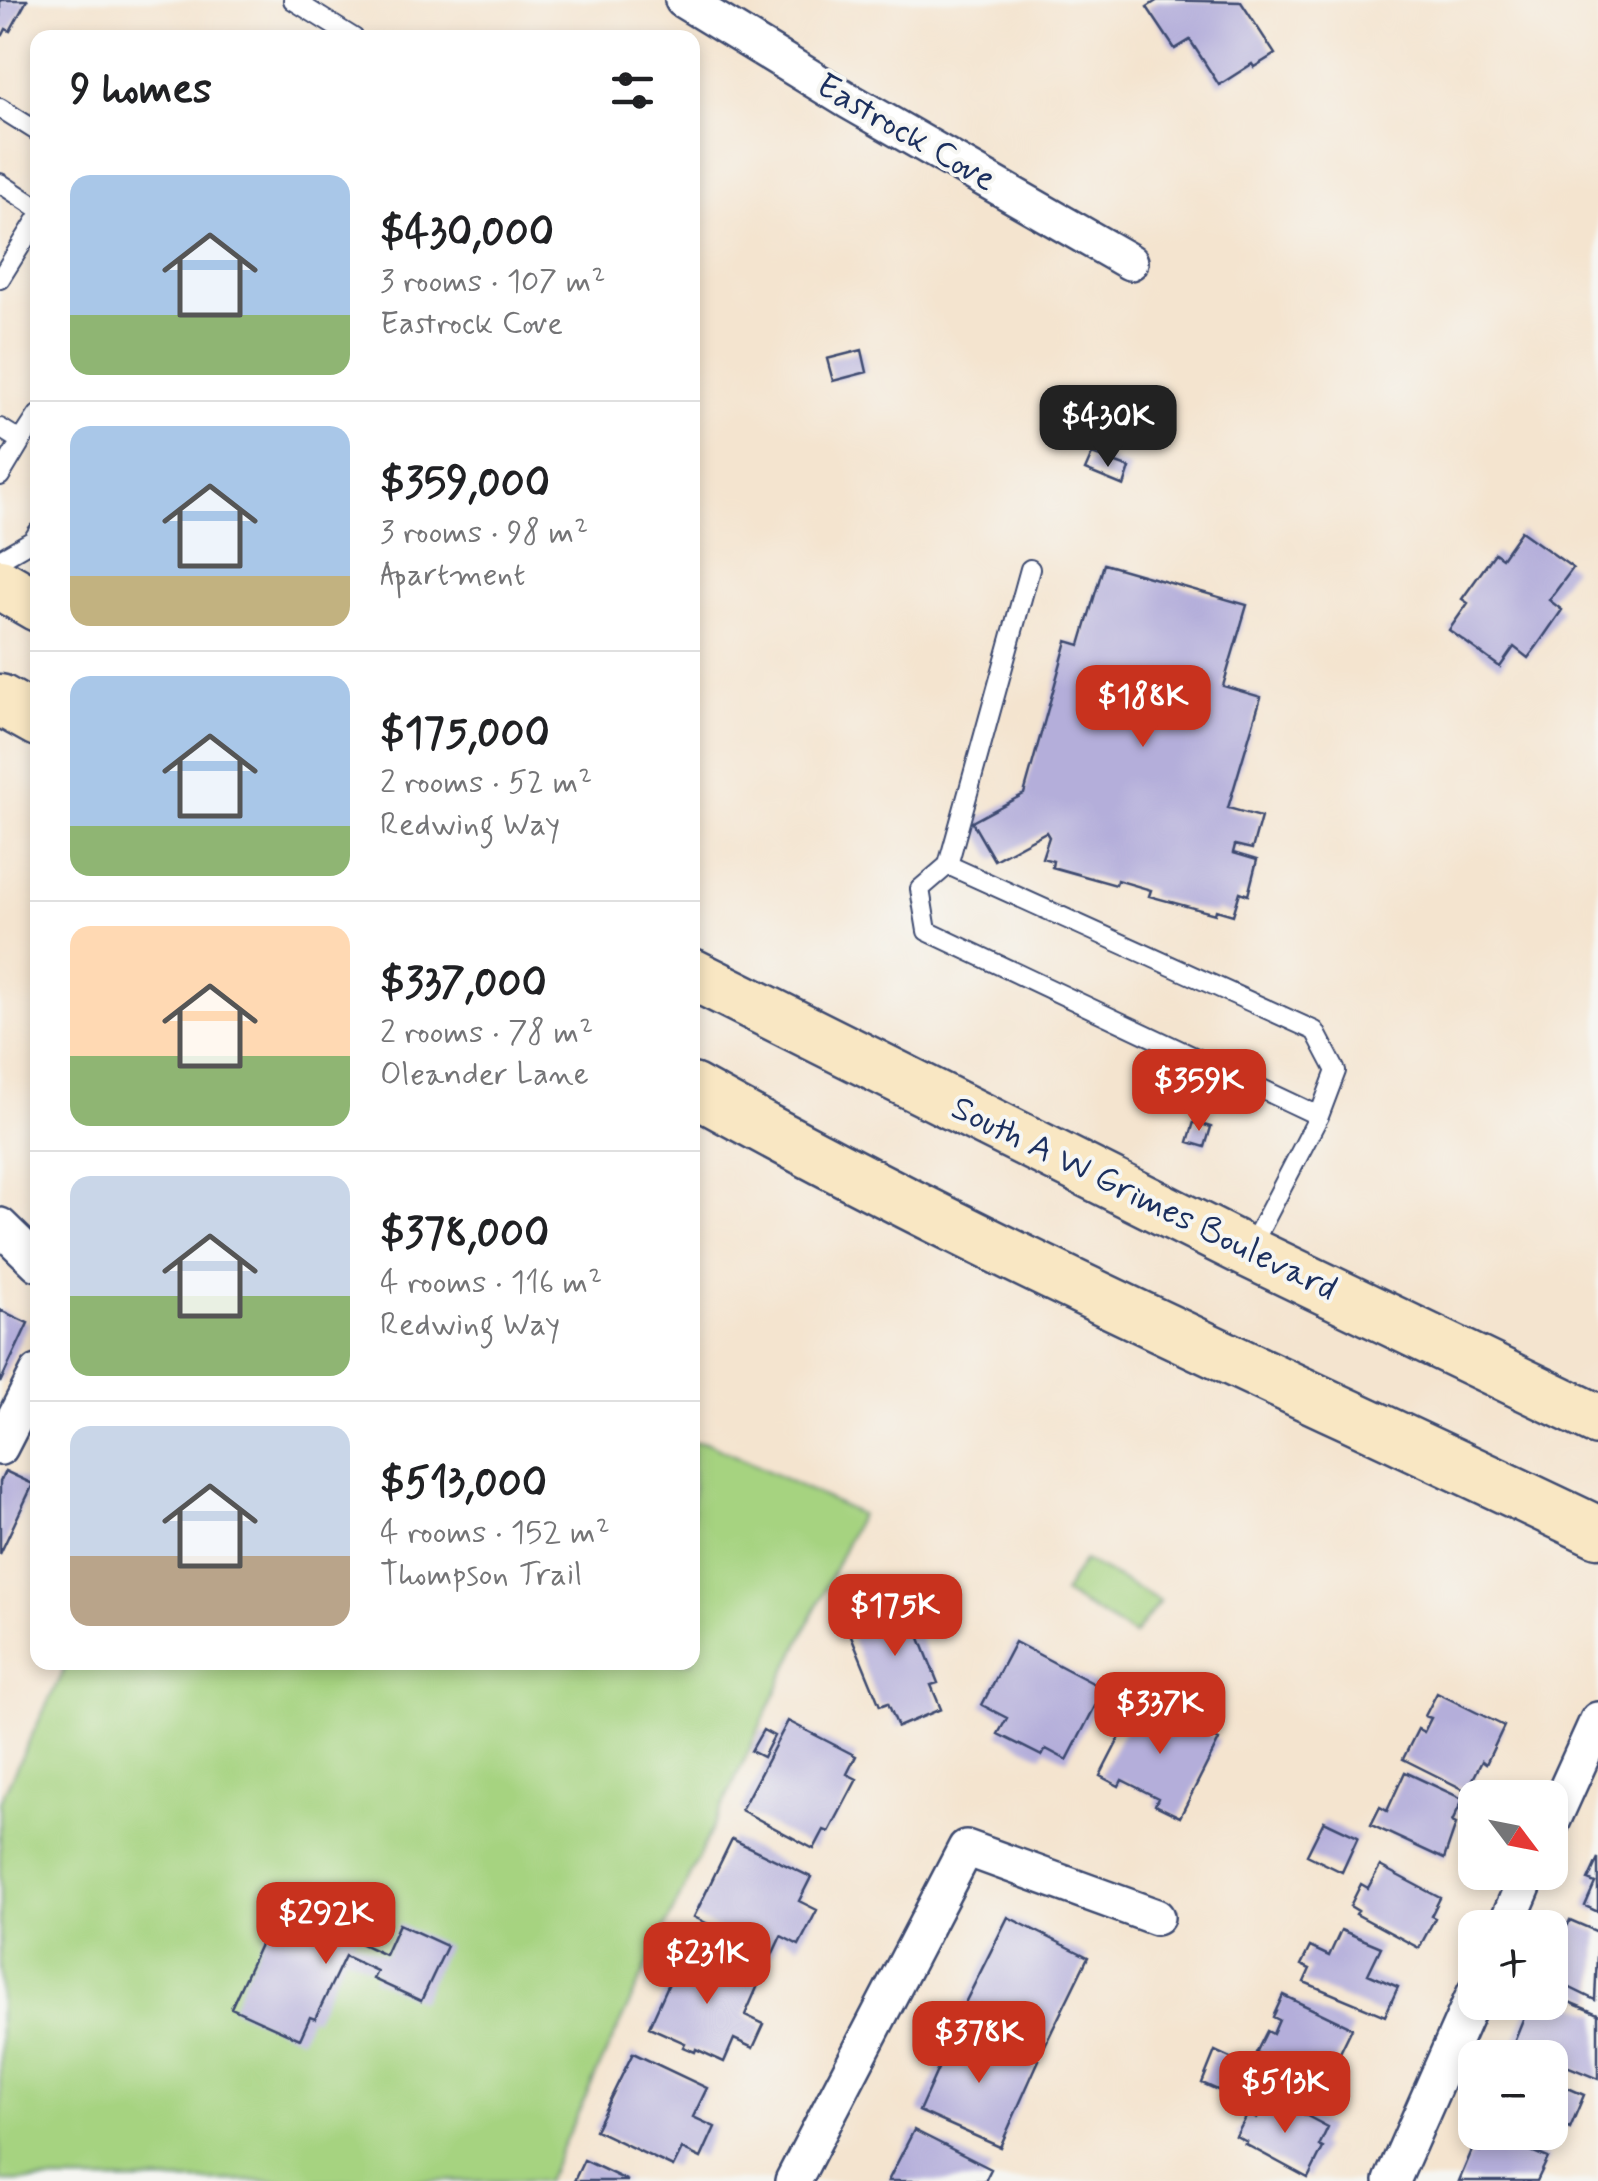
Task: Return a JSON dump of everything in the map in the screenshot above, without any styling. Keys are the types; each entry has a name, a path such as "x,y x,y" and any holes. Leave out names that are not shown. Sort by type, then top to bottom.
{"main road":[{"path":"0,584 30,601"},
{"path":"0,700 30,717"},
{"name":"South A W Grimes Boulevard","path":"700,978 1248,1252 1598,1420"},
{"path":"700,1093 766,1130 1158,1327 1598,1532"}],"street":[{"name":"Eastrock Cove","path":"683,0 848,101 1130,262"},
{"path":"0,1226 30,1255"},
{"path":"0,1446 30,1389"},
{"path":"1568,1786 1598,1720"},
{"path":"794,2181 966,1848 1156,1917"},
{"path":"1392,2181 1463,2020"}],"lane":[{"path":"292,0 341,30"},
{"path":"0,108 30,127"},
{"path":"0,183 30,203"},
{"path":"0,279 30,231"},
{"path":"0,476 30,427"},
{"path":"0,428 21,441"},
{"path":"0,559 30,541"},
{"path":"1030,570 948,865 920,890 927,930 1320,1116"},
{"path":"948,865 1315,1031 1336,1071 1320,1116 1248,1252"}],"green space":[{"path":"700,1442 860,1514 546,2181 0,2181 0,1801 64,1670 700,1670"},
{"path":"1084,1560 1160,1601 1134,1635 1063,1593"}],"building":[{"path":"0,0 27,0 10,31 6,29 3,35 0,33"},
{"path":"1158,0 1241,2 1275,54 1219,85 1190,40 1175,49 1147,7"},
{"path":"862,350 867,372 833,381 827,359"},
{"path":"1092,454 1130,468 1124,486 1085,470"},
{"path":"1521,531 1573,568 1549,600 1562,610 1537,646 1528,658 1514,647 1500,667 1449,630 1468,603 1462,599 1495,553 1502,558"},
{"path":"1104,564 1247,605 1223,686 1261,697 1228,808 1261,817 1252,849 1235,845 1233,853 1257,860 1248,895 1240,892 1233,915 1149,896 1151,890 1117,880 1116,885 1052,867 1053,861 1042,858 1049,837 1046,832 994,860 972,822 1024,794 1067,641 1080,645"},
{"path":"1194,1122 1211,1127 1205,1147 1188,1142"},
{"path":"0,1310 28,1323 0,1383"},
{"path":"5,1471 30,1483 30,1490 0,1554 0,1482"},
{"path":"902,1593 938,1683 931,1685 941,1709 898,1727 888,1703 880,1706 843,1616"},
{"path":"1015,1642 1104,1689 1067,1760 1046,1749 1042,1756 998,1734 1007,1718 982,1705"},
{"path":"1437,1693 1504,1726 1486,1764 1482,1761 1472,1780 1458,1780 1458,1786 1403,1759 1418,1729 1424,1732 1431,1718 1425,1716"},
{"path":"1139,1700 1219,1740 1180,1817 1155,1805 1158,1798 1122,1780 1119,1786 1100,1776"},
{"path":"788,1721 856,1756 847,1774 857,1779 829,1832 824,1830 814,1849 741,1810"},
{"path":"763,1730 774,1736 763,1757 751,1751"},
{"path":"1405,1772 1458,1797 1452,1822 1456,1824 1444,1859 1371,1825 1380,1807 1387,1811"},
{"path":"1324,1821 1358,1837 1342,1872 1307,1855"},
{"path":"732,1839 811,1877 799,1901 817,1910 799,1945 781,1936 772,1955 694,1917"},
{"path":"1598,1858 1598,1912 1585,1906 1595,1883 1588,1880"},
{"path":"1380,1866 1440,1898 1431,1916 1435,1918 1419,1948 1356,1914 1358,1911 1350,1906 1361,1884 1368,1888"},
{"path":"316,1901 362,1922 353,1940 385,1955 399,1924 447,1946 421,2001 373,1979 377,1971 345,1956 315,2019 310,2017 300,2039 231,2008 273,1916 302,1930"},
{"path":"1008,1917 1088,1957 1045,2045 964,2005"},
{"path":"1570,1920 1598,1932 1595,2000 1568,1987"},
{"path":"1341,1930 1381,1947 1368,1974 1398,1987 1385,2016 1304,1982 1310,1969 1301,1965 1310,1947 1329,1956"},
{"path":"685,1948 759,1983 745,2015 764,2024 753,2048 734,2039 724,2062 683,2047 685,2043 649,2027"},
{"path":"1283,1995 1352,2028 1333,2067 1329,2065 1320,2083 1256,2053 1267,2031 1273,2034 1279,2020 1273,2017"},
{"path":"1568,2002 1598,2014 1598,2079 1568,2067 1568,2040 1515,2040 1523,2020 1568,2020"},
{"path":"958,2024 1039,2060 1000,2147 919,2111"},
{"path":"1215,2051 1252,2068 1238,2099 1202,2083"},
{"path":"633,2053 707,2088 693,2117 715,2127 701,2158 682,2149 673,2167 595,2130"},
{"path":"1568,2088 1584,2095 1568,2127"},
{"path":"1269,2096 1328,2127 1319,2146 1323,2148 1308,2178 1236,2136 1248,2114 1257,2119"},
{"path":"914,2130 991,2169 985,2181 888,2181"},
{"path":"1472,2150 1529,2150 1548,2158 1537,2181 1459,2181"},
{"path":"584,2160 628,2181 574,2181"}]}
